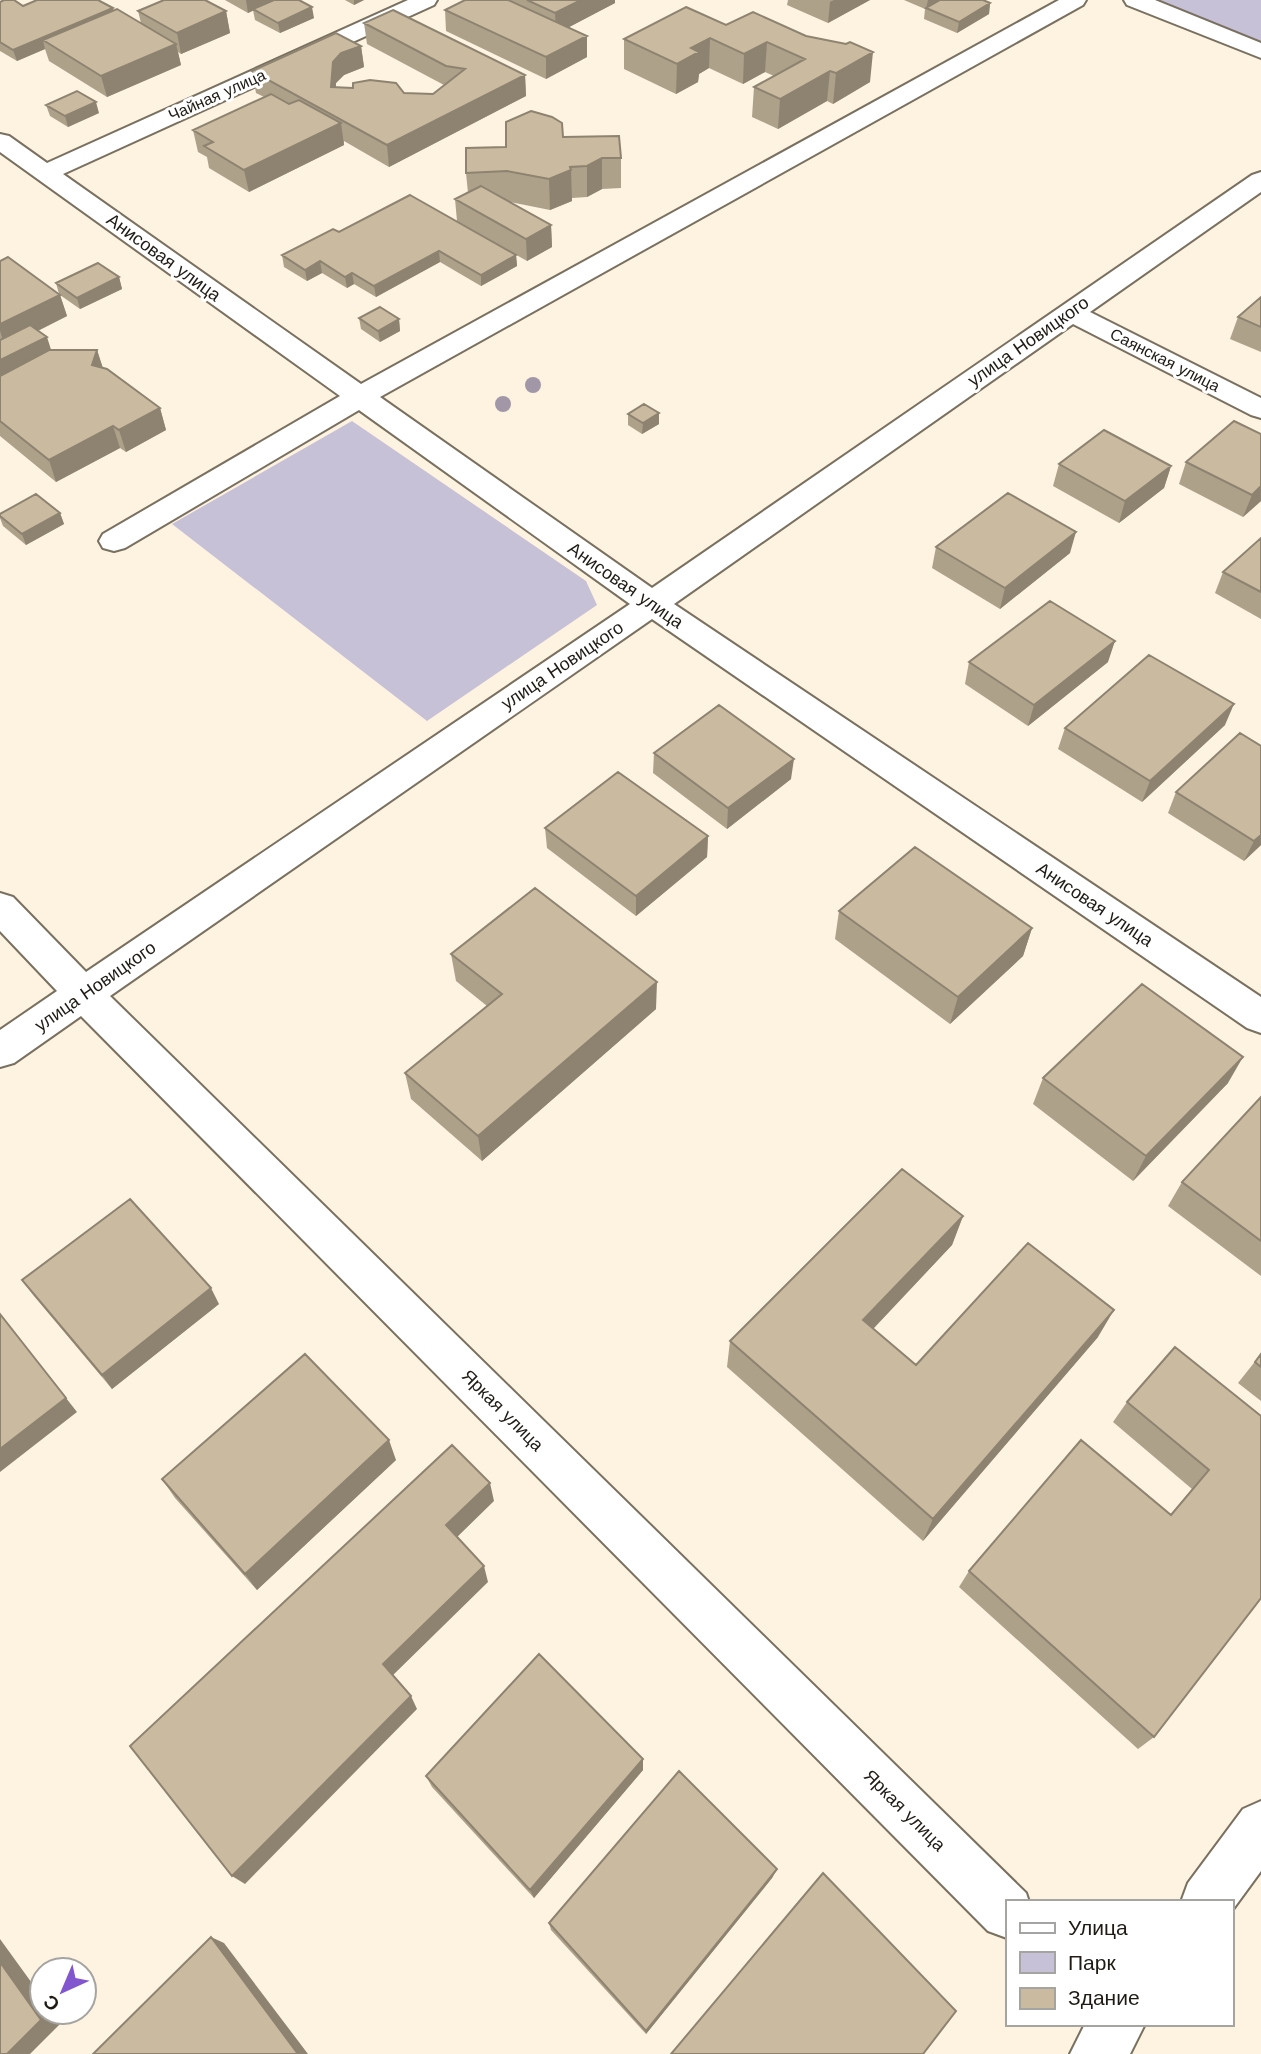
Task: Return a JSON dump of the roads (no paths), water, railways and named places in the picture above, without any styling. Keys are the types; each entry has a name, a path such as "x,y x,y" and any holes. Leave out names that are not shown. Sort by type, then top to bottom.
{"street":[{"name":"Чайная улица","path":"46,172 426,0"},
{"path":"114,541 359,397 1075,0"},
{"path":"1135,0 1261,51"},
{"name":"Анисовая улица","path":"0,141 652,604 1261,1017"},
{"name":"улица Новицкого","path":"0,1051 652,604 1261,180"},
{"name":"Саянская улица","path":"1070,312 1261,409"},
{"name":"Яркая улица","path":"0,907 83,993 1006,1911"},
{"path":"1208,1900 1261,1827"},
{"path":"1097,2054 1117,2026"}]}
